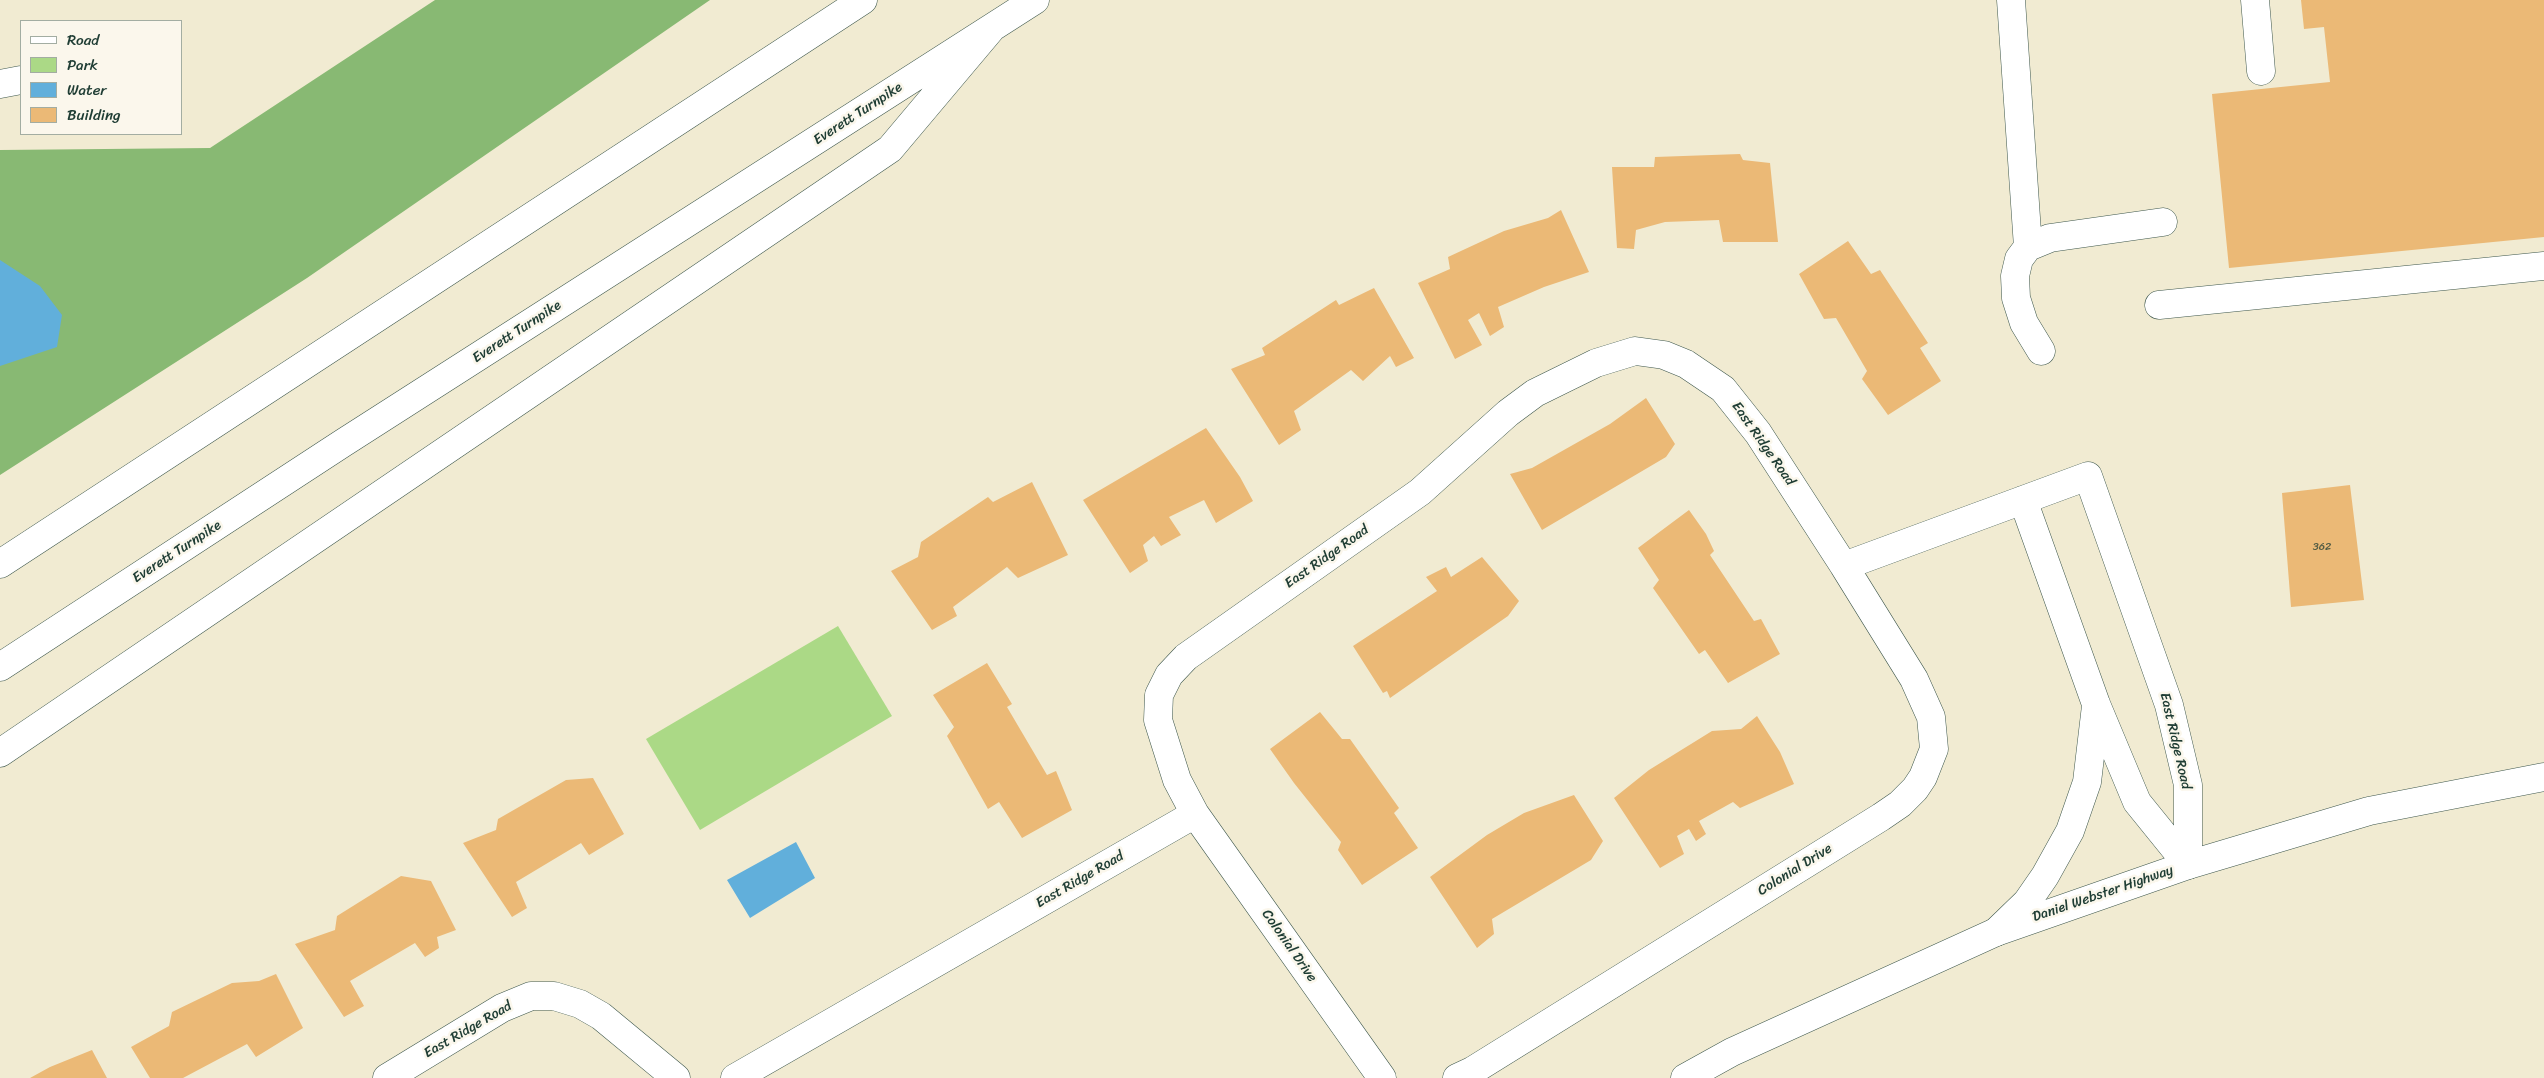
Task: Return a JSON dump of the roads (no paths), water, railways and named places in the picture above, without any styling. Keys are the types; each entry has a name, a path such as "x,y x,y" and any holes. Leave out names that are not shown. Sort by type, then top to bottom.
{"main road":[{"path":"0,564 863,0"},
{"name":"Everett Turnpike","path":"0,667 343,443 1035,0"},
{"path":"2011,0 2028,247"},
{"path":"2255,0 2261,71"},
{"path":"0,753 890,148 991,29"},
{"path":"0,84 20,80"},
{"path":"2041,351 2024,323 2016,298 2015,276 2019,259 2028,247 2050,238 2163,222"},
{"path":"2159,305 2544,266"},
{"name":"East Ridge Road","path":"735,1078 1195,814 1177,780 1158,720 1159,695 1169,675 1186,657 1420,492 1508,413 1535,393 1596,363 1635,351 1656,354 1686,364 1723,389 1758,433 1844,566 2088,476 2169,705 2188,785 2188,865"},
{"path":"2024,500 2096,704 2137,802 2188,865"},
{"name":"Colonial Drive","path":"1457,1078 1480,1066 1881,817 1900,804 1915,789 1923,777 1934,749 1931,717 1914,679 1844,566"},
{"path":"1996,932 2031,895 2045,876 2070,831 2087,782 2096,704"},
{"name":"Daniel Webster Highway","path":"1685,1078 1732,1052 1996,932 2188,865 2369,811 2468,790 2544,777"},
{"name":"Colonial Drive","path":"1195,814 1382,1078"},
{"name":"East Ridge Road","path":"387,1078 502,1008 531,996 554,996 587,1008 601,1016 676,1078"}],"water":[{"path":"0,260 40,286 62,315 57,347 0,366"},
{"path":"796,842 815,878 750,918 727,880"}]}
